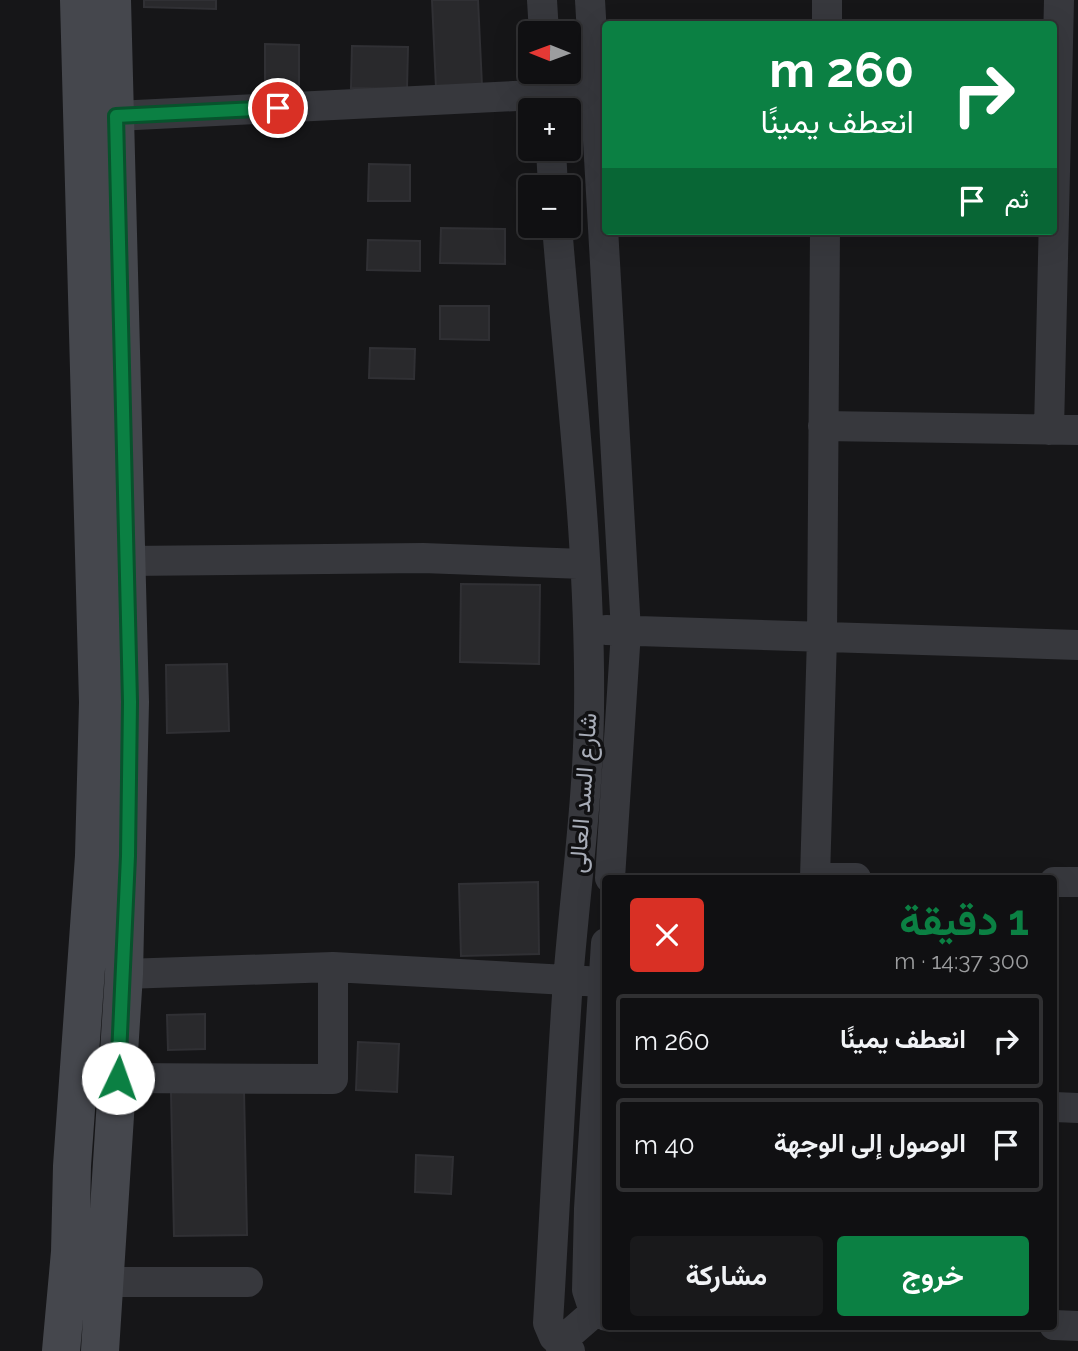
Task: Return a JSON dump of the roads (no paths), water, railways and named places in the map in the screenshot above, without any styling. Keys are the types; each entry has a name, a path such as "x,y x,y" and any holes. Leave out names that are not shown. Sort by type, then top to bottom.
{"main road":[{"path":"61,1351 71,1251 72,1166 94,856 98,702 79,0"},
{"path":"100,1351 124,974 130,702 112,0"},
{"path":"72,1166 112,1171"}],"street":[{"path":"542,0 543,21"},
{"path":"590,0 602,214"},
{"path":"827,0 827,21"},
{"path":"823,426 1063,430 1059,0"},
{"path":"116,116 595,92"},
{"path":"603,235 626,631 610,875"},
{"path":"815,875 822,637 825,235"},
{"name":"شارع السد العالى","path":"557,238 584,565 589,712 586,802 568,979 548,1323 551,1333 565,1347"},
{"path":"127,561 424,558 584,565"},
{"path":"588,630 1078,645"},
{"path":"1057,882 1078,882"},
{"path":"124,974 333,967 602,982"},
{"path":"118,1078 333,1079 333,967"},
{"path":"565,1347 601,1313 592,1305 587,1290 589,1209 602,998"},
{"path":"1057,1107 1078,1108"},
{"path":"106,1282 248,1282"},
{"path":"1057,1325 1078,1326"}]}
